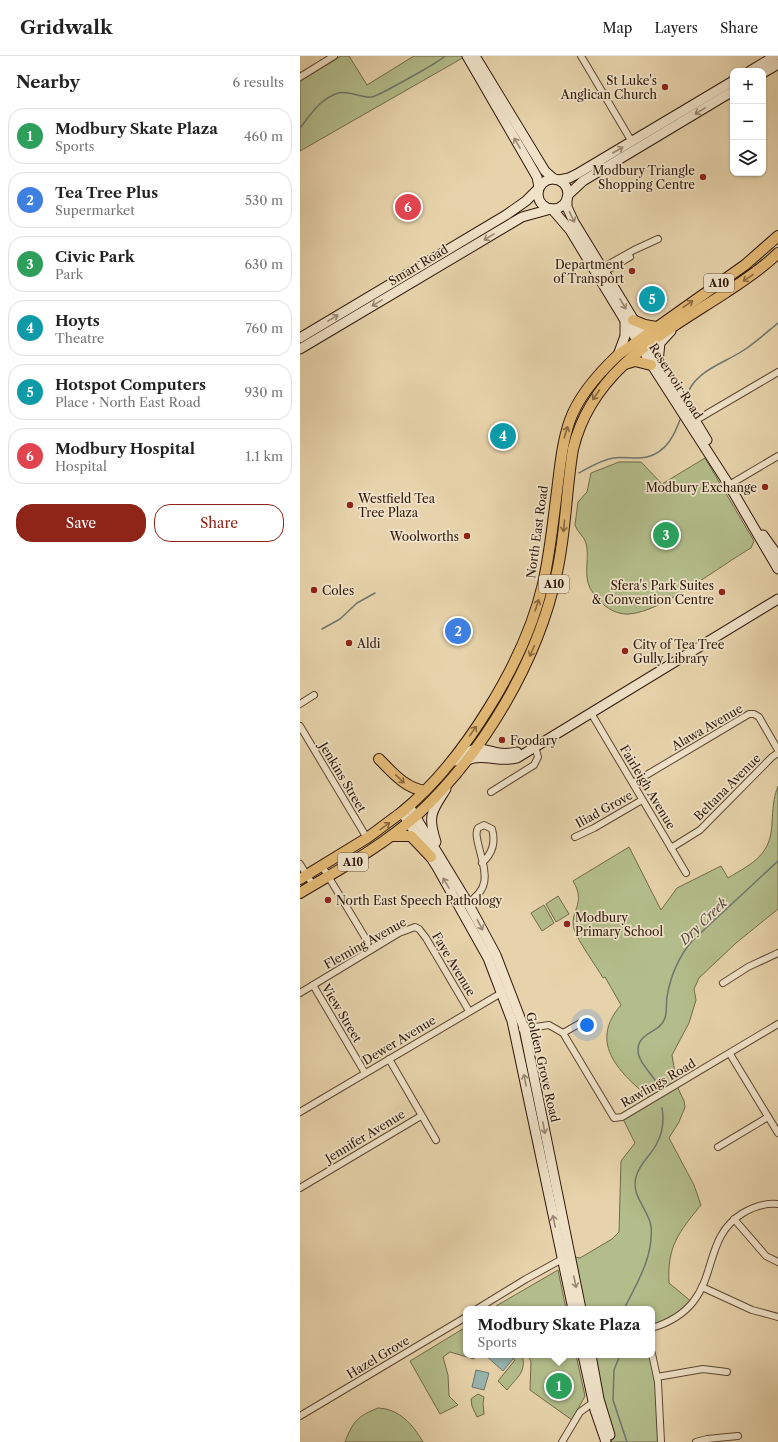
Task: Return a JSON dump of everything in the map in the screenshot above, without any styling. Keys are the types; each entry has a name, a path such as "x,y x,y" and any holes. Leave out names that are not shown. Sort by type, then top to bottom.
{"main road":[{"path":"467,56 536,177 540,201 544,206 551,209 562,205 583,181 730,93"},
{"path":"475,56 542,168 565,185 568,197"},
{"path":"755,68 775,56"},
{"path":"766,71 778,64"},
{"path":"539,188 545,181 569,178 577,174 730,83"},
{"name":"Smart Road","path":"300,338 506,216 526,201 539,188"},
{"name":"Reservoir Road","path":"568,197 568,207 572,218 603,270 645,348 732,483 778,560"},
{"name":"Smart Road","path":"300,349 522,217 551,209"},
{"name":"Reservoir Road","path":"551,209 567,225 629,320"},
{"name":"North East Road","path":"300,893 392,836 412,819 454,776 476,748 520,675 541,628 557,573 564,440 571,418 592,383 618,355 745,265 778,236"},
{"name":"North East Road","path":"303,877 368,838 406,809 441,773 476,726 510,670 531,622 543,586 561,486 583,418 601,388 622,365 676,325 752,275 778,253"},
{"path":"618,355 629,320 656,327"},
{"path":"622,365 635,361 655,364 660,343 676,325"},
{"name":"Reservoir Road","path":"732,483 778,568"},
{"path":"763,534 778,556"},
{"path":"467,760 482,757 497,760 510,760 529,751 778,599"},
{"path":"591,713 675,668 778,604"},
{"path":"510,670 520,675"},
{"path":"441,773 466,751 476,748 502,754 516,753 535,746"},
{"path":"379,759 405,784 415,789 425,790"},
{"path":"435,856 430,824 432,816 454,776"},
{"name":"Golden Grove Road","path":"406,809 435,856 468,903 496,955 506,991 520,1029 566,1257 573,1306"},
{"path":"392,836 411,836 435,856"},
{"name":"Golden Grove Road","path":"435,856 460,908 506,991"},
{"name":"Golden Grove Road","path":"566,1257 580,1306"},
{"path":"584,1358 606,1442"},
{"path":"591,1358 596,1400 612,1442"}],"street":[{"path":"300,77 334,56"},
{"path":"581,56 632,142"},
{"path":"603,270 634,250 658,239"},
{"path":"692,422 778,372"},
{"path":"732,483 778,456"},
{"path":"300,704 314,695"},
{"name":"Fairleigh Avenue","path":"591,713 686,873"},
{"name":"Alawa Avenue","path":"633,783 749,714 754,714 759,717 778,750"},
{"name":"Jenkins Street","path":"300,726 368,838"},
{"path":"491,792 534,765 538,757 535,746"},
{"name":"Beltana Avenue","path":"671,848 700,830 772,757 778,754"},
{"name":"Iliad Grove","path":"575,837 594,828 642,800"},
{"path":"460,908 479,895 484,888 485,876 482,863 476,831 480,826 484,825 492,829 492,850 489,857 482,863"},
{"path":"300,864 303,877 313,885"},
{"path":"322,866 372,949"},
{"name":"Fleming Avenue","path":"300,993 411,927 420,929"},
{"name":"Faye Avenue","path":"420,929 469,1011"},
{"path":"723,983 748,966 778,953"},
{"name":"View Street","path":"312,985 365,1073"},
{"name":"Dewer Avenue","path":"300,1112 469,1011 506,991"},
{"path":"520,1029 548,1025 563,1033 584,1021"},
{"name":"Rawlings Road","path":"563,1033 614,1118 622,1117 778,1024"},
{"path":"730,1054 778,1133"},
{"path":"389,1059 436,1140"},
{"name":"Jennifer Avenue","path":"300,1188 421,1116"},
{"path":"718,1147 768,1117"},
{"path":"655,1327 669,1322 686,1310 702,1287 718,1240 723,1231 734,1219 753,1208 778,1204"},
{"path":"734,1219 766,1256 778,1262"},
{"path":"483,1306 526,1279 566,1257"},
{"path":"702,1287 752,1310 778,1317"},
{"name":"Hazel Grove","path":"300,1416 463,1319"},
{"path":"653,1358 657,1377 661,1442"},
{"path":"657,1377 703,1369 728,1372"},
{"path":"562,1442 580,1412 596,1400"},
{"path":"696,1442 707,1439 738,1436"}],"green space":[{"path":"341,56 349,56 367,85 414,56 466,56 300,151 300,81"},
{"path":"705,458 754,541 751,548 691,587 658,605 629,614 623,614 606,607 597,598 588,583 586,543 575,525 578,502 587,492 591,473 619,462 641,462 662,484"},
{"path":"778,786 778,909 736,943 699,978 694,989 696,1000 689,1023 672,1055 677,1086 684,1101 685,1107 679,1122 669,1138 694,1185 701,1205 686,1223 672,1249 669,1283 693,1303 686,1310 655,1326 655,1306 580,1306 570,1256 580,1258 612,1239 619,1232 621,1161 635,1143 622,1117 651,1099 619,1069 612,1057 608,1045 607,1033 611,1019 621,1005 605,977 603,978 576,935 573,923 578,896 577,889 573,881 629,847 661,910 677,888 721,866 728,878 745,868 759,857 764,851 771,834 775,795"},
{"path":"558,896 569,914 556,922 546,904"},
{"path":"544,905 554,923 542,931 531,913"},
{"path":"558,1270 565,1306 496,1306"},
{"path":"463,1329 463,1356 450,1352 443,1357 448,1375 449,1396 458,1405 440,1414 410,1361"},
{"path":"513,1358 522,1358 522,1370 507,1390 498,1381 515,1360"},
{"path":"529,1358 577,1358 585,1396 572,1420 530,1390 531,1361"},
{"path":"592,1358 653,1358 658,1382 661,1442 612,1442 607,1428"},
{"path":"478,1394 484,1397 484,1414 477,1417 472,1406 471,1399"},
{"path":"378,1408 393,1411 405,1419 423,1442 345,1442 357,1420"}],"water":[{"path":"488,1358 512,1358 513,1359 503,1371"},
{"path":"476,1370 489,1373 484,1390 472,1387"}],"waterway":[{"path":"300,128 321,103 338,93 342,92 372,97 409,78 445,56"},
{"path":"686,398 695,381 702,375 744,350 778,323"},
{"path":"579,473 604,460 617,458 643,458 654,455 669,442 681,417"},
{"path":"322,629 340,619 357,603 375,593"},
{"name":"Dry Creek","path":"659,1087 657,1082 643,1064 638,1050 639,1044 645,1036 659,1027 665,1018 668,989 679,960 692,941 778,861"},
{"name":"Dry Creek","path":"626,1306 644,1269 650,1248 651,1226 647,1214 638,1197 635,1184 640,1167 655,1148 661,1135 663,1121 662,1108"},
{"name":"Dry Creek","path":"619,1358 614,1370 613,1400 627,1442"}],"place":[{"name":"St Luke's Anglican Church","path":"665,87"},
{"name":"Modbury Triangle Shopping Centre","path":"703,177"},
{"name":"Modbury Hospital","path":"408,207"},
{"name":"Department of Transport","path":"632,271"},
{"name":"Hotspot Computers","path":"652,299"},
{"name":"Hoyts","path":"503,436"},
{"name":"Modbury Exchange","path":"765,487"},
{"name":"Westfield Tea Tree Plaza","path":"350,505"},
{"name":"Civic Park","path":"666,535"},
{"name":"Woolworths","path":"467,536"},
{"name":"Coles","path":"314,590"},
{"name":"Sfera's Park Suites & Convention Centre","path":"722,592"},
{"name":"Tea Tree Plus","path":"458,631"},
{"name":"Aldi","path":"349,643"},
{"name":"City of Tea Tree Gully Library","path":"625,651"},
{"name":"Foodary","path":"502,740"},
{"name":"North East Speech Pathology","path":"328,900"},
{"name":"Modbury Primary School","path":"567,924"},
{"name":"Modbury Skate Plaza","path":"559,1386"}]}
